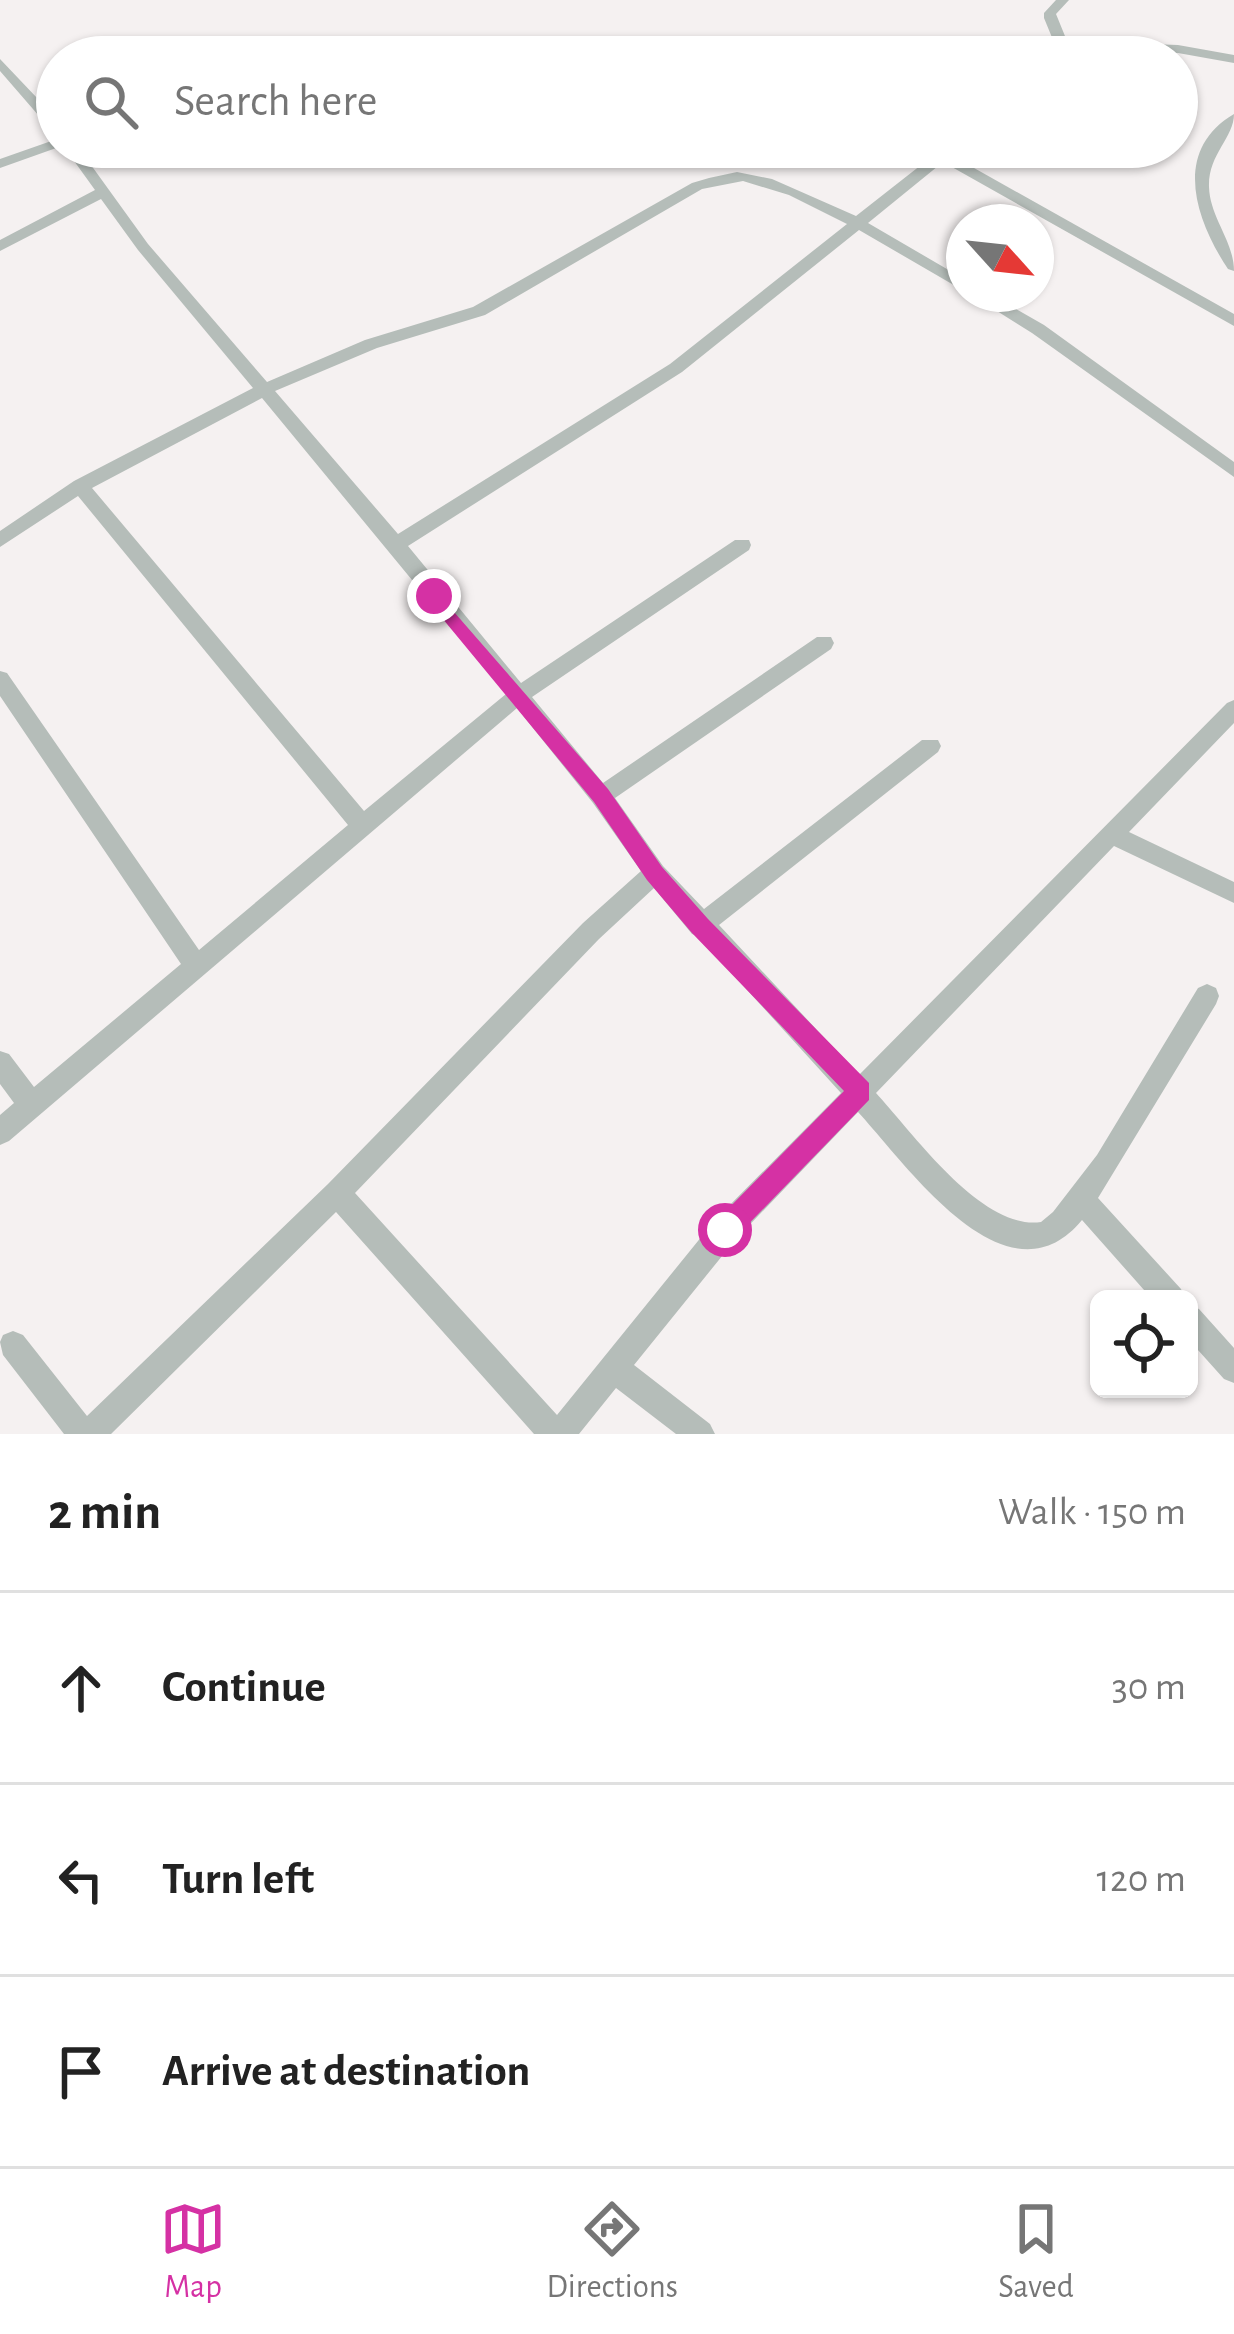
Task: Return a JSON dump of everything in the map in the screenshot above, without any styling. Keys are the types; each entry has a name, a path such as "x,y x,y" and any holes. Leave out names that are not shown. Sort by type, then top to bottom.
{"street":[{"path":"1057,36 1050,13 1064,0"},
{"path":"1198,53 1234,59"},
{"path":"0,63 6,78 36,107"},
{"path":"1234,118 1217,134 1204,162 1201,206 1204,221 1234,266"},
{"path":"0,164 36,150"},
{"path":"84,168 100,193 601,796 655,873 700,926 861,1091 956,1200 988,1226 1021,1237 1051,1233 1082,1200 1207,996"},
{"path":"396,544 676,368 926,168"},
{"path":"976,168 1234,320"},
{"path":"0,540 80,486 265,389 371,344 479,311 697,187 726,178 761,181 857,224 946,276"},
{"path":"0,246 100,193"},
{"path":"1008,312 1234,471"},
{"path":"80,486 363,826"},
{"path":"0,1132 517,697 742,545"},
{"path":"601,796 824,643"},
{"path":"0,679 196,966"},
{"path":"337,1193 557,1434 615,1370 725,1230 1234,709"},
{"path":"700,926 930,746"},
{"path":"1112,834 1234,893"},
{"path":"13,1345 87,1434 337,1193 591,932 655,873"},
{"path":"0,1063 31,1105"},
{"path":"1082,1200 1164,1290"},
{"path":"1198,1328 1234,1369"},
{"path":"615,1370 700,1434"}],"route":[{"path":"434,596 601,796 655,873 700,926 861,1091 725,1230"}]}
